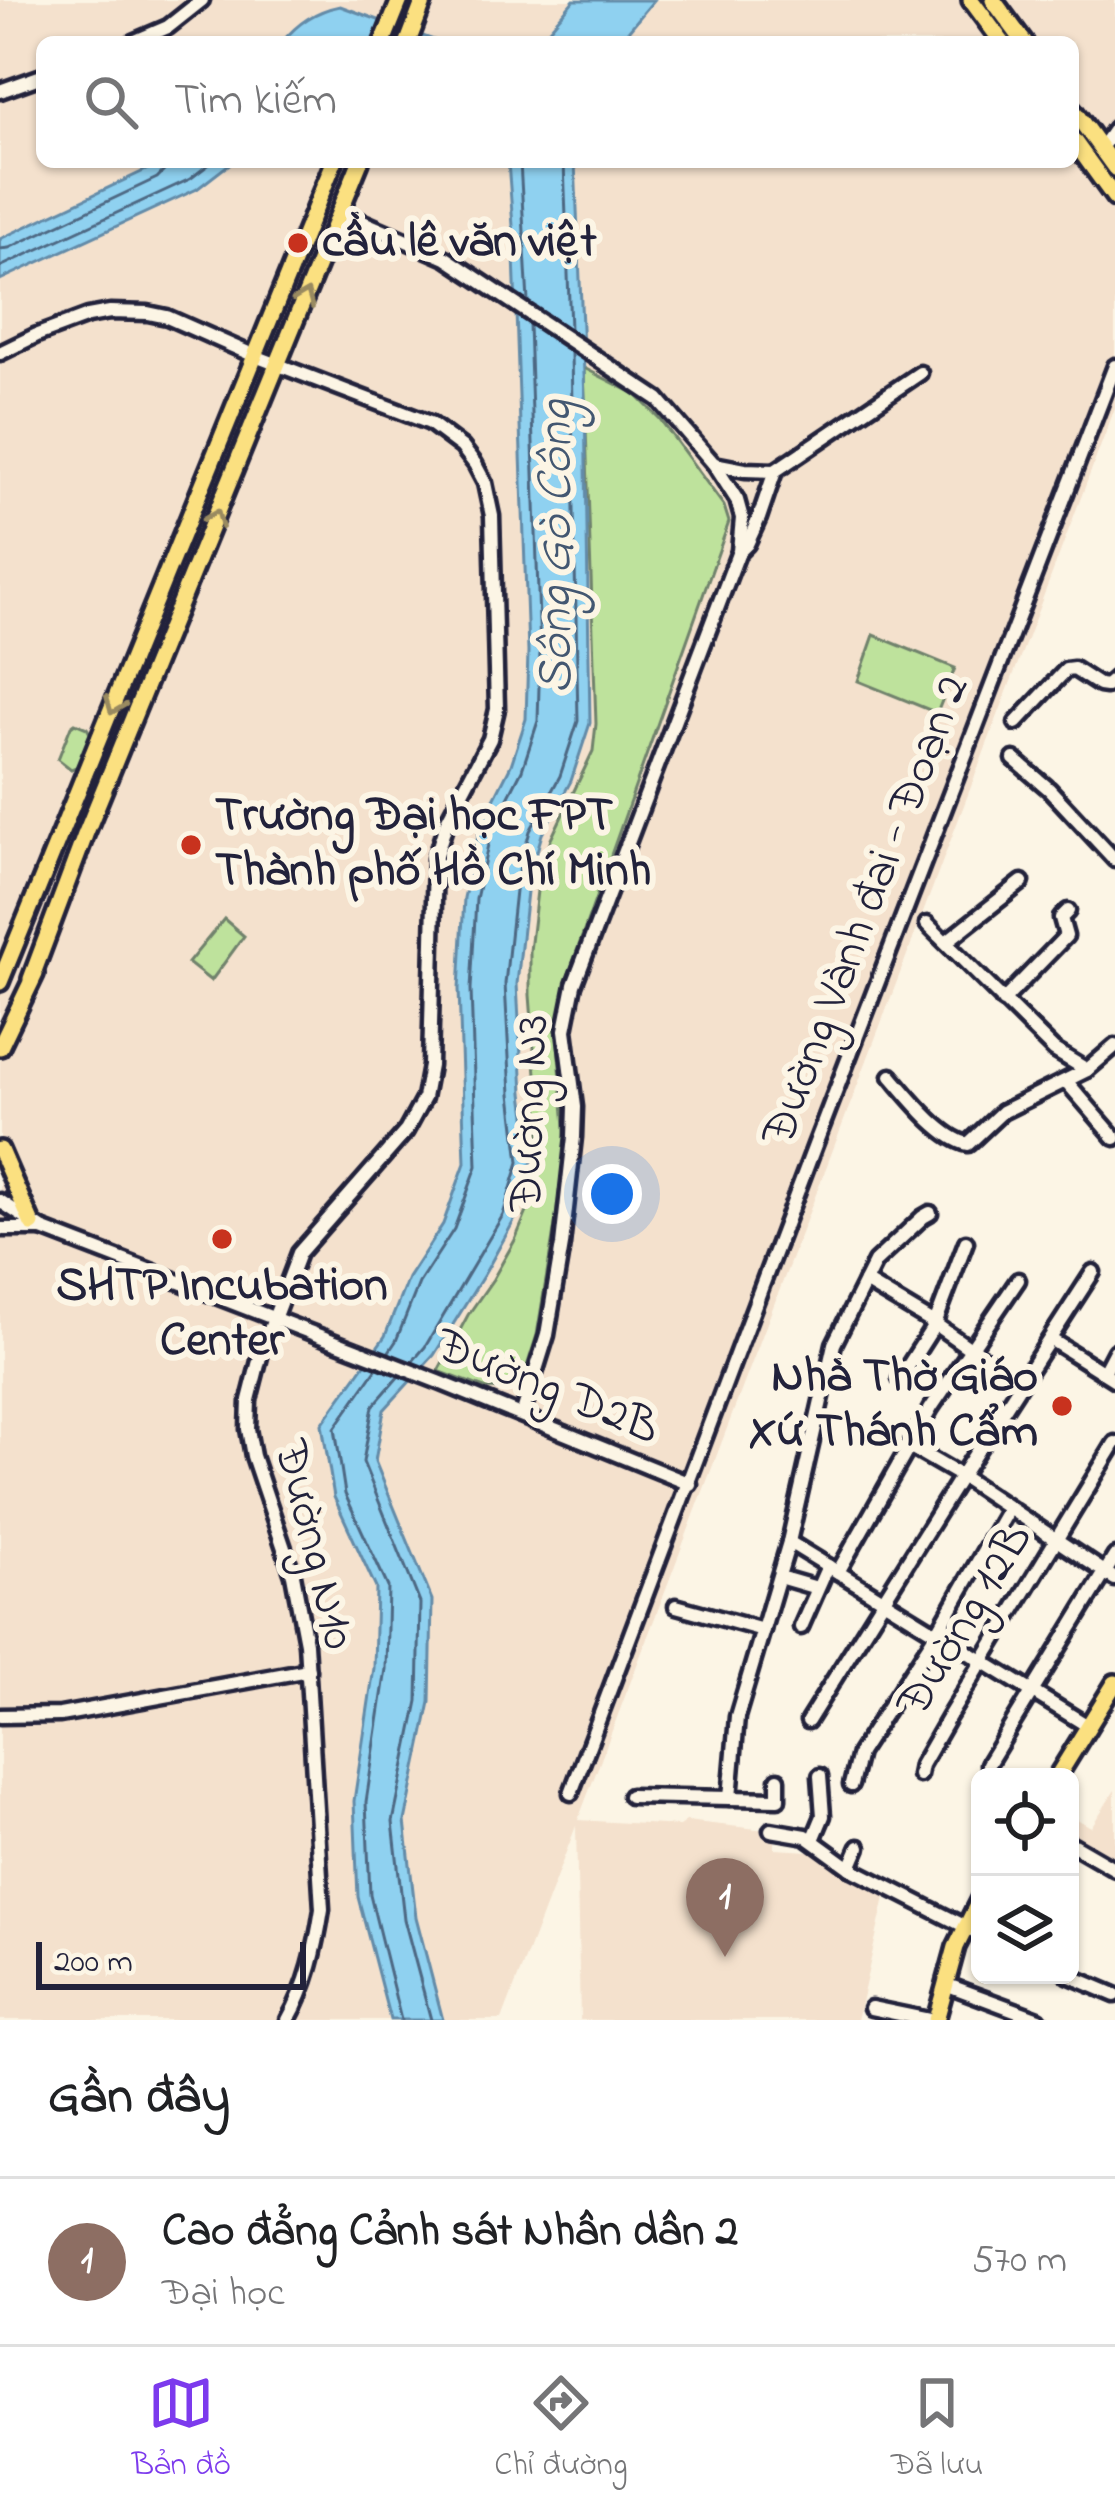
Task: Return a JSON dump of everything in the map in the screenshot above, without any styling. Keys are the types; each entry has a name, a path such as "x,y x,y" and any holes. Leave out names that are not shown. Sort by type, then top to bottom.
{"main road":[{"path":"382,36 397,0"},
{"path":"971,0 998,36"},
{"path":"993,0 1020,36"},
{"path":"410,36 421,6"},
{"path":"1079,118 1115,168"},
{"path":"1079,148 1115,198"},
{"path":"1091,165 1101,148"},
{"path":"0,982 272,314 270,297 327,168"},
{"path":"0,1047 358,168"},
{"path":"129,668 150,677"},
{"path":"0,966 12,938 22,929"},
{"path":"0,1150 33,1228"},
{"path":"1062,1768 1115,1683"},
{"path":"932,2020 971,1932"}],"street":[{"path":"147,36 168,27 202,0"},
{"path":"0,91 36,78"},
{"path":"1101,148 1115,128"},
{"name":"Đường N3","path":"340,212 446,258 658,400 714,464 737,500 742,518 739,551 574,985 565,1030 574,1138 562,1245 548,1335 522,1415"},
{"name":"Đường N10","path":"0,353 88,316 130,311 167,317 430,423 462,447 475,464 493,516 497,710 490,739 448,821 435,859 430,1066 424,1098 406,1131 299,1253 252,1378 248,1429 253,1456 293,1575 308,1670 322,1909 306,1982 288,2020"},
{"name":"Đường Vành đai - Đoạn 2","path":"571,1793 1115,367"},
{"path":"714,464 775,471 920,373"},
{"name":"Đường N3","path":"739,551 759,518 775,471"},
{"path":"1016,723 1066,670 1074,669 1099,685 1106,686 1115,678"},
{"path":"1014,759 1115,860"},
{"path":"946,942 1022,882"},
{"path":"1003,1001 1066,936 1060,918 1068,910"},
{"path":"927,923 1054,1050 1087,1070"},
{"path":"891,1076 944,1133 968,1144 1002,1112 1087,1070 1115,1046"},
{"path":"1066,1081 1115,1138"},
{"name":"Đường D2B","path":"0,1201 33,1228 439,1382 690,1484"},
{"path":"730,1798 737,1717 789,1542 834,1344 875,1262 930,1214"},
{"path":"0,1241 33,1228"},
{"name":"Đường D2B","path":"0,1229 33,1228"},
{"path":"900,1379 935,1324 966,1242"},
{"path":"808,1721 1094,1272"},
{"path":"801,1627 817,1588 1018,1280"},
{"path":"865,1282 1020,1384"},
{"path":"1050,1339 1109,1376 1115,1351"},
{"name":"Đường 12B","path":"919,1775 1115,1443"},
{"path":"909,1446 1110,1576"},
{"path":"851,1785 859,1753 938,1631 1008,1509"},
{"path":"789,1542 1088,1726"},
{"path":"988,1764 1110,1576 1115,1556"},
{"path":"778,1577 817,1588"},
{"path":"676,1606 763,1630"},
{"path":"0,1716 60,1715 308,1670"},
{"path":"813,1840 823,1816 820,1776"},
{"path":"630,1796 778,1799 778,1778"},
{"path":"771,1830 806,1836 850,1868 971,1929"},
{"path":"850,1868 860,1846"},
{"path":"1079,1849 1115,1870"},
{"path":"1079,1980 1115,1995"},
{"path":"945,1984 1039,2019"},
{"path":"871,2008 932,2020"}],"shaded area":[{"path":"0,0 1115,0 1115,408 578,1820 679,1826 686,1821 775,1831 775,1849 810,1851 886,1893 857,2020 580,2020 576,1826 502,2020 0,2020"},
{"path":"1115,1790 1115,1860 1079,1838 1079,1820 1091,1827"}],"green space":[{"path":"584,368 635,394 660,419 724,506 729,522 566,982 557,1032 566,1138 537,1335 516,1387 487,1389 438,1371 515,1240 538,1186 540,1127 530,951 538,882 551,839 593,751 596,724"},
{"path":"874,635 955,668 937,713 858,681"},
{"path":"75,723 91,735 79,766 71,769 58,759"},
{"path":"224,919 244,936 211,981 188,963"}],"water":[{"path":"574,0 654,0 624,36 543,36"},
{"path":"340,6 422,36 288,36 323,11"},
{"path":"150,168 224,168 197,189 0,280 0,239"},
{"name":"Sông Gò Công","path":"508,168 575,168 585,398 590,723 571,781 542,834 528,882 517,984 532,1161 515,1219 485,1273 434,1355 384,1410 375,1461 432,1600 430,1702 405,1821 416,1917 443,2020 390,2020 358,1897 354,1801 374,1668 376,1588 334,1497 322,1424 385,1336 408,1278 443,1224 465,1163 459,989 464,898 480,827 511,765 526,719 528,652"}],"place":[{"name":"cầu lê văn việt","path":"298,243"},
{"name":"Trường Đại học FPT Thành phố Hồ Chí Minh","path":"191,845"},
{"name":"SHTP Incubation Center","path":"222,1239"},
{"name":"Nhà Thờ Giáo Xứ Thánh Cẩm","path":"1062,1406"},
{"name":"Cao đẳng Cảnh sát Nhân dân 2","path":"725,1957"}]}
